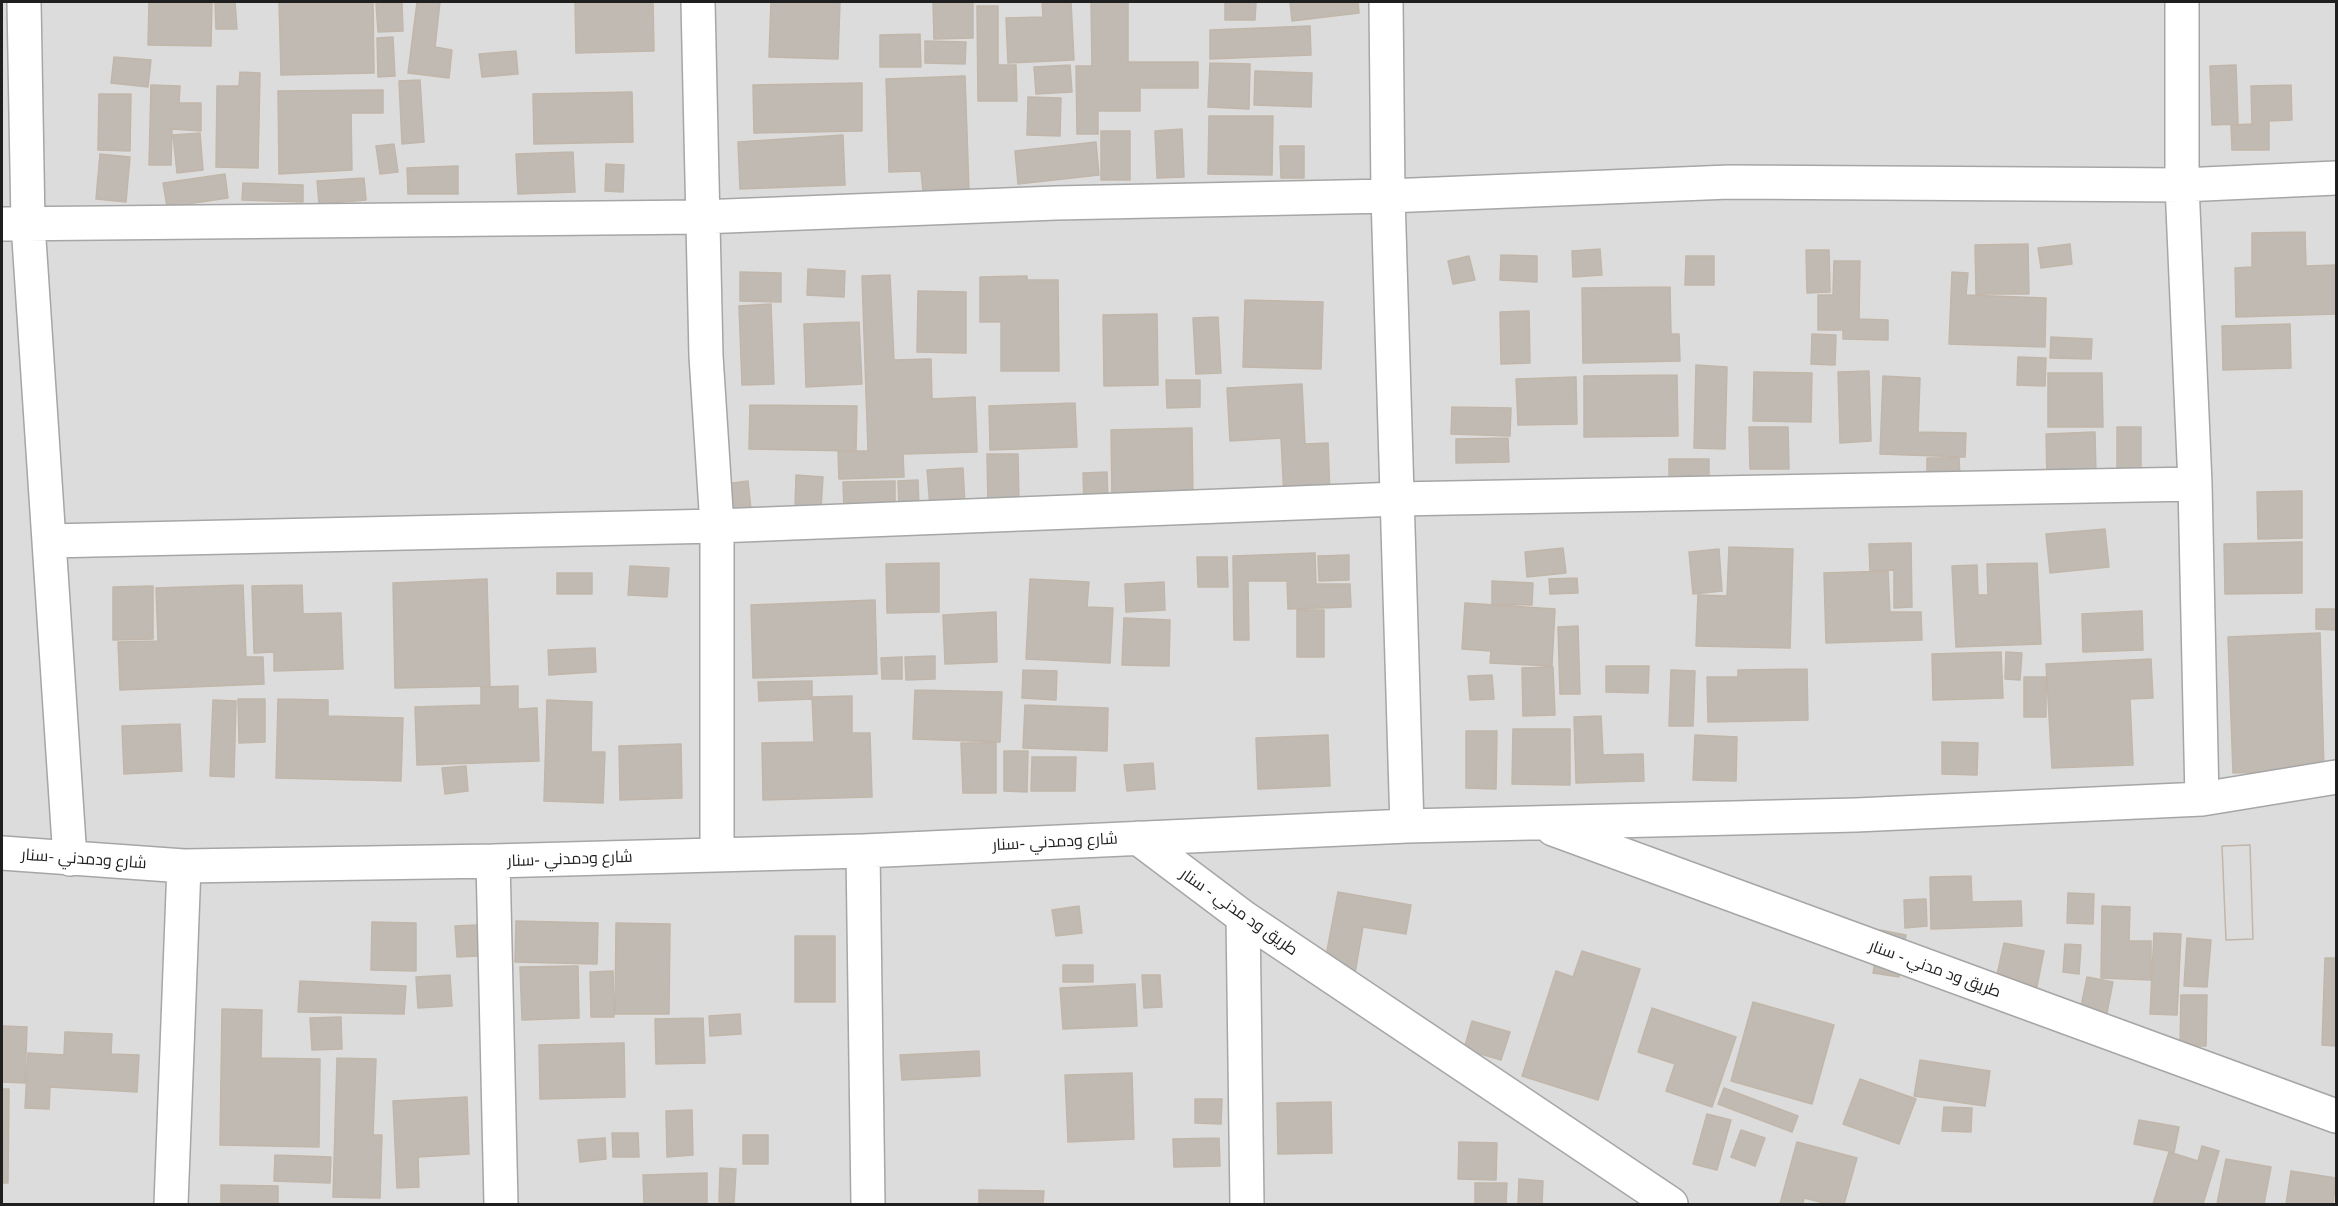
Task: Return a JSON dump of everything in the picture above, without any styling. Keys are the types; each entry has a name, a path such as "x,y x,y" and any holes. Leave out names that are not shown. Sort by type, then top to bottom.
{"street":[{"path":"24,2 15,224 49,541 70,860"},
{"path":"698,2 706,356 717,526 717,855"},
{"path":"1386,2 1388,196 1407,826"},
{"path":"2182,2 2182,185 2195,484 2202,799"},
{"path":"15,224 702,216 1056,203 1388,196 1729,182 1975,181 2182,185 2337,178"},
{"path":"49,541 717,526 1397,499 2195,484"},
{"name":"طريق ود مدني - سنار","path":"1138,838 1407,826 1856,815 2202,799 2337,777"},
{"name":"طريق ود مدني - سنار","path":"1534,822 2337,1116"},
{"name":"طريق ود مدني - سنار","path":"1138,838 1243,917 1671,1204"},
{"name":"شارع ودمدني -سنار","path":"2,853 70,860 184,866 493,861 863,851 1138,838"},
{"path":"863,851 868,1204"},
{"path":"493,861 501,1204"},
{"path":"171,1204 184,866"},
{"path":"1243,917 1247,1204"}],"shaded area":[{"path":"2,2 2336,2 2336,1204 2,1204"}],"building":[{"path":"149,2 212,2 211,46 148,45"},
{"path":"215,2 235,2 237,29 216,29"},
{"path":"279,2 373,2 374,73 281,75"},
{"path":"417,2 440,2 435,47 452,50 449,78 408,73"},
{"path":"575,2 653,2 654,51 576,53"},
{"path":"771,2 840,2 838,59 769,57"},
{"path":"933,2 973,2 973,38 934,39"},
{"path":"1042,2 1071,2 1074,60 1008,63 1006,18 1043,17"},
{"path":"1091,2 1128,2 1128,62 1198,62 1198,88 1140,88 1140,111 1098,111 1098,134 1077,134 1076,66 1092,66"},
{"path":"1225,2 1256,2 1255,20 1225,20"},
{"path":"1290,2 1358,2 1359,13 1292,21"},
{"path":"376,3 402,3 403,31 378,32"},
{"path":"977,6 998,6 998,65 1016,65 1017,101 978,101"},
{"path":"1310,26 1311,55 1210,59 1210,30"},
{"path":"920,34 921,67 880,67 880,35"},
{"path":"393,37 395,76 378,77 377,38"},
{"path":"925,41 966,42 965,64 925,63"},
{"path":"516,51 518,74 482,77 479,54"},
{"path":"114,57 151,60 148,87 111,83"},
{"path":"1210,63 1250,64 1249,109 1208,107"},
{"path":"1070,65 1072,92 1036,94 1034,67"},
{"path":"2236,65 2238,124 2212,125 2210,66"},
{"path":"1255,71 1312,73 1311,107 1254,105"},
{"path":"240,72 260,73 258,168 216,167 217,86 239,86"},
{"path":"965,76 969,190 923,191 921,171 889,172 886,79"},
{"path":"420,80 424,142 402,144 399,81"},
{"path":"862,83 862,131 754,133 753,85"},
{"path":"151,85 180,86 179,103 201,103 201,131 172,129 171,165 149,165"},
{"path":"2291,85 2292,120 2269,121 2269,150 2232,150 2231,125 2252,124 2251,86"},
{"path":"383,90 383,113 351,113 352,170 279,174 278,91"},
{"path":"632,92 633,142 534,144 533,94"},
{"path":"99,94 131,94 130,151 98,150"},
{"path":"1028,97 1061,98 1060,136 1027,135"},
{"path":"1209,116 1273,116 1272,175 1208,174"},
{"path":"1182,129 1184,177 1157,178 1155,131"},
{"path":"1101,131 1130,131 1130,180 1101,180"},
{"path":"200,133 203,170 177,173 173,135"},
{"path":"843,135 845,185 740,189 738,142"},
{"path":"1096,142 1099,175 1018,184 1015,151"},
{"path":"394,144 398,172 380,174 376,146"},
{"path":"1280,146 1304,146 1304,178 1281,178"},
{"path":"573,152 575,192 518,194 516,154"},
{"path":"100,154 130,157 126,202 96,199"},
{"path":"606,164 624,165 623,192 605,191"},
{"path":"458,166 458,194 408,194 407,168"},
{"path":"225,174 228,198 167,207 163,183"},
{"path":"364,178 366,200 319,204 317,181"},
{"path":"243,183 303,185 303,202 242,200"},
{"path":"2305,232 2306,266 2336,265 2336,314 2236,317 2235,268 2252,267 2252,233"},
{"path":"2028,244 2029,294 1976,294 1975,245"},
{"path":"2070,244 2072,264 2041,268 2038,248"},
{"path":"1600,249 1602,275 1573,277 1572,251"},
{"path":"1806,250 1829,250 1830,292 1807,293"},
{"path":"1501,255 1537,256 1537,282 1500,280"},
{"path":"1469,256 1475,280 1453,284 1448,261"},
{"path":"1686,256 1714,256 1714,285 1685,285"},
{"path":"1834,261 1860,261 1859,319 1888,320 1888,340 1843,339 1843,330 1818,330 1818,295 1833,295"},
{"path":"808,269 845,271 844,297 807,295"},
{"path":"740,272 781,273 781,302 740,301"},
{"path":"1952,272 1968,273 1966,295 2046,298 2045,347 1949,344"},
{"path":"890,275 894,360 931,359 932,399 975,397 977,452 903,454 904,477 839,479 838,451 868,451 862,276"},
{"path":"1027,276 1027,280 1058,280 1059,371 1001,371 1001,322 980,322 980,277"},
{"path":"1670,287 1671,334 1679,334 1680,361 1583,363 1582,288"},
{"path":"918,291 966,292 966,353 917,352"},
{"path":"1245,300 1323,302 1321,369 1243,367"},
{"path":"771,304 774,384 742,385 739,306"},
{"path":"1529,311 1530,363 1501,364 1500,312"},
{"path":"1157,314 1158,385 1104,386 1103,315"},
{"path":"1218,317 1221,373 1196,374 1193,318"},
{"path":"859,322 862,384 806,387 804,324"},
{"path":"2290,324 2291,368 2223,370 2222,326"},
{"path":"1812,334 1836,335 1835,365 1811,364"},
{"path":"2051,337 2092,339 2091,359 2050,358"},
{"path":"2018,357 2046,358 2045,386 2017,385"},
{"path":"1696,365 1727,367 1725,449 1694,448"},
{"path":"1869,371 1871,441 1840,443 1838,372"},
{"path":"1754,372 1812,373 1811,422 1753,421"},
{"path":"2048,373 2102,373 2103,427 2048,427"},
{"path":"1677,375 1678,436 1584,437 1584,376"},
{"path":"1883,376 1920,378 1918,432 1966,433 1965,457 1880,454"},
{"path":"1576,377 1577,424 1518,425 1516,379"},
{"path":"1166,380 1200,380 1200,407 1167,408"},
{"path":"1302,384 1305,444 1328,443 1330,495 1284,497 1281,438 1230,441 1227,388"},
{"path":"1075,403 1077,447 990,450 989,406"},
{"path":"750,405 857,406 856,451 749,449"},
{"path":"1452,407 1511,408 1510,436 1451,434"},
{"path":"1749,427 1788,427 1789,469 1750,469"},
{"path":"2117,427 2141,427 2141,469 2117,469"},
{"path":"1192,428 1193,499 1112,501 1111,430"},
{"path":"2095,432 2096,475 2047,477 2046,434"},
{"path":"1508,438 1509,462 1456,463 1456,439"},
{"path":"987,454 1018,454 1019,503 988,504"},
{"path":"1927,458 1959,458 1960,478 1927,479"},
{"path":"1669,459 1709,459 1709,484 1669,484"},
{"path":"963,468 965,505 930,507 927,470"},
{"path":"1107,472 1108,502 1084,503 1083,473"},
{"path":"796,475 823,477 821,508 795,506"},
{"path":"918,480 919,508 899,508 898,481"},
{"path":"748,481 751,510 727,512 725,484"},
{"path":"895,481 895,508 844,509 843,482"},
{"path":"2302,491 2302,538 2258,539 2257,492"},
{"path":"2105,529 2109,567 2050,573 2046,534"},
{"path":"2302,542 2302,593 2225,594 2224,544"},
{"path":"1911,543 1912,607 1894,608 1894,570 1870,571 1869,544"},
{"path":"1729,547 1793,549 1790,648 1696,646 1698,595 1727,596"},
{"path":"1563,548 1566,573 1527,577 1525,552"},
{"path":"1719,549 1722,591 1693,594 1689,552"},
{"path":"1315,553 1316,584 1350,584 1351,607 1288,609 1287,581 1248,581 1249,640 1234,640 1233,556"},
{"path":"1349,555 1349,580 1319,581 1318,556"},
{"path":"1197,557 1227,557 1228,587 1198,587"},
{"path":"939,563 939,612 887,613 886,564"},
{"path":"2037,563 2041,644 1956,647 1952,566 1977,565 1978,595 1988,595 1987,564"},
{"path":"630,566 669,568 667,597 628,595"},
{"path":"1888,571 1890,612 1921,612 1922,640 1826,643 1824,573"},
{"path":"557,573 592,573 592,594 557,594"},
{"path":"1577,578 1578,593 1550,594 1549,579"},
{"path":"487,579 490,686 395,688 393,583"},
{"path":"1030,579 1089,582 1087,607 1113,608 1110,663 1026,659"},
{"path":"1492,581 1533,583 1532,605 1492,604"},
{"path":"1164,582 1165,610 1126,612 1125,584"},
{"path":"243,585 246,657 263,657 264,684 120,690 118,642 158,641 156,588"},
{"path":"302,585 303,614 341,613 343,669 274,671 274,652 254,653 252,586"},
{"path":"153,586 153,639 113,640 113,587"},
{"path":"875,600 877,674 753,678 751,605"},
{"path":"1465,603 1555,609 1552,666 1490,663 1491,651 1462,649"},
{"path":"2316,609 2336,609 2336,630 2316,629"},
{"path":"1297,610 1324,610 1324,657 1297,657"},
{"path":"2142,611 2143,650 2083,652 2082,614"},
{"path":"996,612 997,662 945,664 943,615"},
{"path":"1124,618 1170,620 1169,666 1122,665"},
{"path":"1578,626 1580,694 1560,694 1558,627"},
{"path":"2320,633 2324,770 2233,773 2228,637"},
{"path":"595,648 596,672 549,675 548,650"},
{"path":"2001,652 2003,698 1933,700 1932,654"},
{"path":"2006,652 2022,653 2020,680 2005,679"},
{"path":"935,656 935,679 906,680 905,657"},
{"path":"902,657 902,679 882,679 881,658"},
{"path":"2151,659 2153,698 2130,699 2133,765 2052,768 2046,664"},
{"path":"1606,666 1649,666 1648,693 1606,692"},
{"path":"1553,667 1555,715 1523,716 1522,668"},
{"path":"1807,669 1808,720 1708,722 1707,677 1738,677 1738,670"},
{"path":"1023,670 1057,671 1056,700 1022,698"},
{"path":"1671,670 1695,671 1693,726 1669,726"},
{"path":"1492,675 1494,699 1470,700 1468,676"},
{"path":"2024,677 2046,677 2046,717 2024,717"},
{"path":"812,681 812,699 759,701 758,682"},
{"path":"518,686 518,709 537,708 539,761 417,765 415,707 481,705 481,687"},
{"path":"915,690 1002,692 1000,742 913,739"},
{"path":"852,696 852,733 870,733 872,797 763,800 762,743 814,742 812,697"},
{"path":"238,699 265,699 265,742 239,743"},
{"path":"278,699 328,700 328,716 403,718 401,781 276,778"},
{"path":"213,700 236,701 234,777 210,776"},
{"path":"547,700 592,702 591,752 605,752 603,803 544,801"},
{"path":"1025,705 1108,708 1107,751 1023,748"},
{"path":"1601,716 1603,755 1643,754 1644,781 1576,783 1574,717"},
{"path":"180,724 182,771 124,774 122,726"},
{"path":"1513,729 1570,729 1570,785 1512,784"},
{"path":"1466,731 1497,731 1496,789 1466,788"},
{"path":"1328,735 1330,786 1258,789 1256,738"},
{"path":"1695,735 1737,737 1736,781 1693,780"},
{"path":"1942,742 1978,743 1977,775 1942,774"},
{"path":"961,743 996,743 996,793 963,793"},
{"path":"681,744 682,798 620,800 619,746"},
{"path":"1004,751 1028,751 1027,792 1004,791"},
{"path":"1032,757 1076,757 1075,791 1031,791"},
{"path":"1153,763 1155,789 1127,791 1124,765"},
{"path":"466,766 468,791 445,794 442,768"},
{"path":"2250,845 2253,939 2226,940 2222,846"},
{"path":"2250,845 2253,939 2226,940 2222,846"},
{"path":"1971,876 1972,902 2021,901 2022,926 1931,929 1930,877"},
{"path":"1338,892 1411,905 1406,934 1363,927 1355,973 1324,967"},
{"path":"2068,893 2094,894 2093,924 2067,923"},
{"path":"1926,899 1927,926 1905,928 1904,900"},
{"path":"1079,906 1082,933 1056,936 1052,910"},
{"path":"2102,906 2130,907 2129,941 2151,941 2151,980 2101,978"},
{"path":"516,921 598,923 597,964 515,962"},
{"path":"372,922 416,923 416,971 371,970"},
{"path":"616,923 670,924 669,1014 615,1014"},
{"path":"477,925 478,956 457,957 455,926"},
{"path":"1880,930 1906,935 1899,977 1873,973"},
{"path":"2154,933 2181,934 2177,1015 2150,1014"},
{"path":"795,936 835,936 835,1002 795,1002"},
{"path":"2187,938 2211,940 2207,987 2184,986"},
{"path":"2004,943 2044,951 2034,1002 1993,993"},
{"path":"2065,944 2081,945 2079,974 2063,972"},
{"path":"1582,951 1640,969 1598,1100 1522,1076 1556,971 1573,977"},
{"path":"2325,958 2336,958 2336,1046 2322,1045"},
{"path":"1063,965 1093,965 1093,982 1063,982"},
{"path":"578,966 579,1018 522,1020 520,967"},
{"path":"613,971 614,1017 591,1017 590,972"},
{"path":"450,975 452,1006 418,1008 416,977"},
{"path":"1142,975 1160,975 1162,1007 1144,1008"},
{"path":"2087,977 2113,982 2105,1023 2079,1017"},
{"path":"300,981 406,986 404,1014 298,1012"},
{"path":"1135,984 1137,1026 1063,1029 1060,988"},
{"path":"2181,995 2207,995 2206,1046 2180,1046"},
{"path":"1753,1002 1834,1025 1812,1104 1731,1081"},
{"path":"1652,1008 1736,1037 1712,1107 1666,1091 1675,1064 1638,1052"},
{"path":"222,1009 262,1010 261,1058 320,1059 319,1147 220,1145"},
{"path":"740,1014 741,1034 710,1036 709,1016"},
{"path":"341,1017 342,1049 312,1050 310,1018"},
{"path":"703,1018 705,1063 656,1064 655,1019"},
{"path":"1472,1021 1510,1032 1501,1060 1464,1049"},
{"path":"2,1026 27,1027 25,1083 2,1082"},
{"path":"65,1032 112,1034 111,1054 139,1055 137,1092 50,1087 49,1109 25,1108 28,1053 64,1055"},
{"path":"624,1043 625,1097 540,1099 539,1045"},
{"path":"979,1051 980,1076 902,1080 900,1055"},
{"path":"337,1058 376,1059 373,1135 382,1135 380,1198 333,1197"},
{"path":"1920,1060 1990,1071 1985,1106 1914,1096"},
{"path":"1132,1073 1134,1139 1068,1142 1065,1075"},
{"path":"1860,1079 1916,1099 1899,1144 1843,1124"},
{"path":"1724,1088 1798,1116 1792,1132 1718,1104"},
{"path":"2,1089 9,1089 8,1183 2,1183"},
{"path":"467,1097 469,1154 418,1157 419,1187 397,1188 393,1101"},
{"path":"1195,1099 1222,1099 1221,1124 1195,1123"},
{"path":"1331,1102 1332,1153 1278,1154 1277,1103"},
{"path":"1944,1107 1972,1108 1971,1132 1942,1131"},
{"path":"692,1110 693,1155 667,1157 666,1111"},
{"path":"1707,1114 1731,1120 1717,1170 1693,1164"},
{"path":"2139,1120 2179,1127 2174,1152 2134,1144"},
{"path":"1741,1130 1765,1138 1755,1166 1731,1157"},
{"path":"612,1133 638,1133 639,1157 613,1157"},
{"path":"743,1135 768,1135 768,1164 743,1164"},
{"path":"605,1138 606,1159 580,1162 578,1140"},
{"path":"1219,1138 1220,1166 1174,1167 1173,1139"},
{"path":"1459,1142 1497,1143 1496,1180 1458,1179"},
{"path":"1797,1142 1857,1158 1844,1204 1828,1204 1804,1198 1803,1204 1780,1204"},
{"path":"2202,1146 2219,1151 2203,1204 2153,1204 2169,1152 2198,1161"},
{"path":"275,1155 331,1157 330,1183 274,1181"},
{"path":"2226,1159 2271,1167 2264,1204 2217,1204"},
{"path":"720,1168 736,1169 734,1203 719,1202"},
{"path":"2291,1171 2336,1178 2333,1204 2286,1204"},
{"path":"707,1173 707,1204 644,1204 643,1175"},
{"path":"1519,1179 1543,1181 1542,1204 1518,1204"},
{"path":"1475,1183 1507,1183 1506,1204 1475,1204"},
{"path":"221,1185 278,1186 278,1204 221,1204"},
{"path":"979,1190 1044,1191 1043,1204 979,1204"}]}
